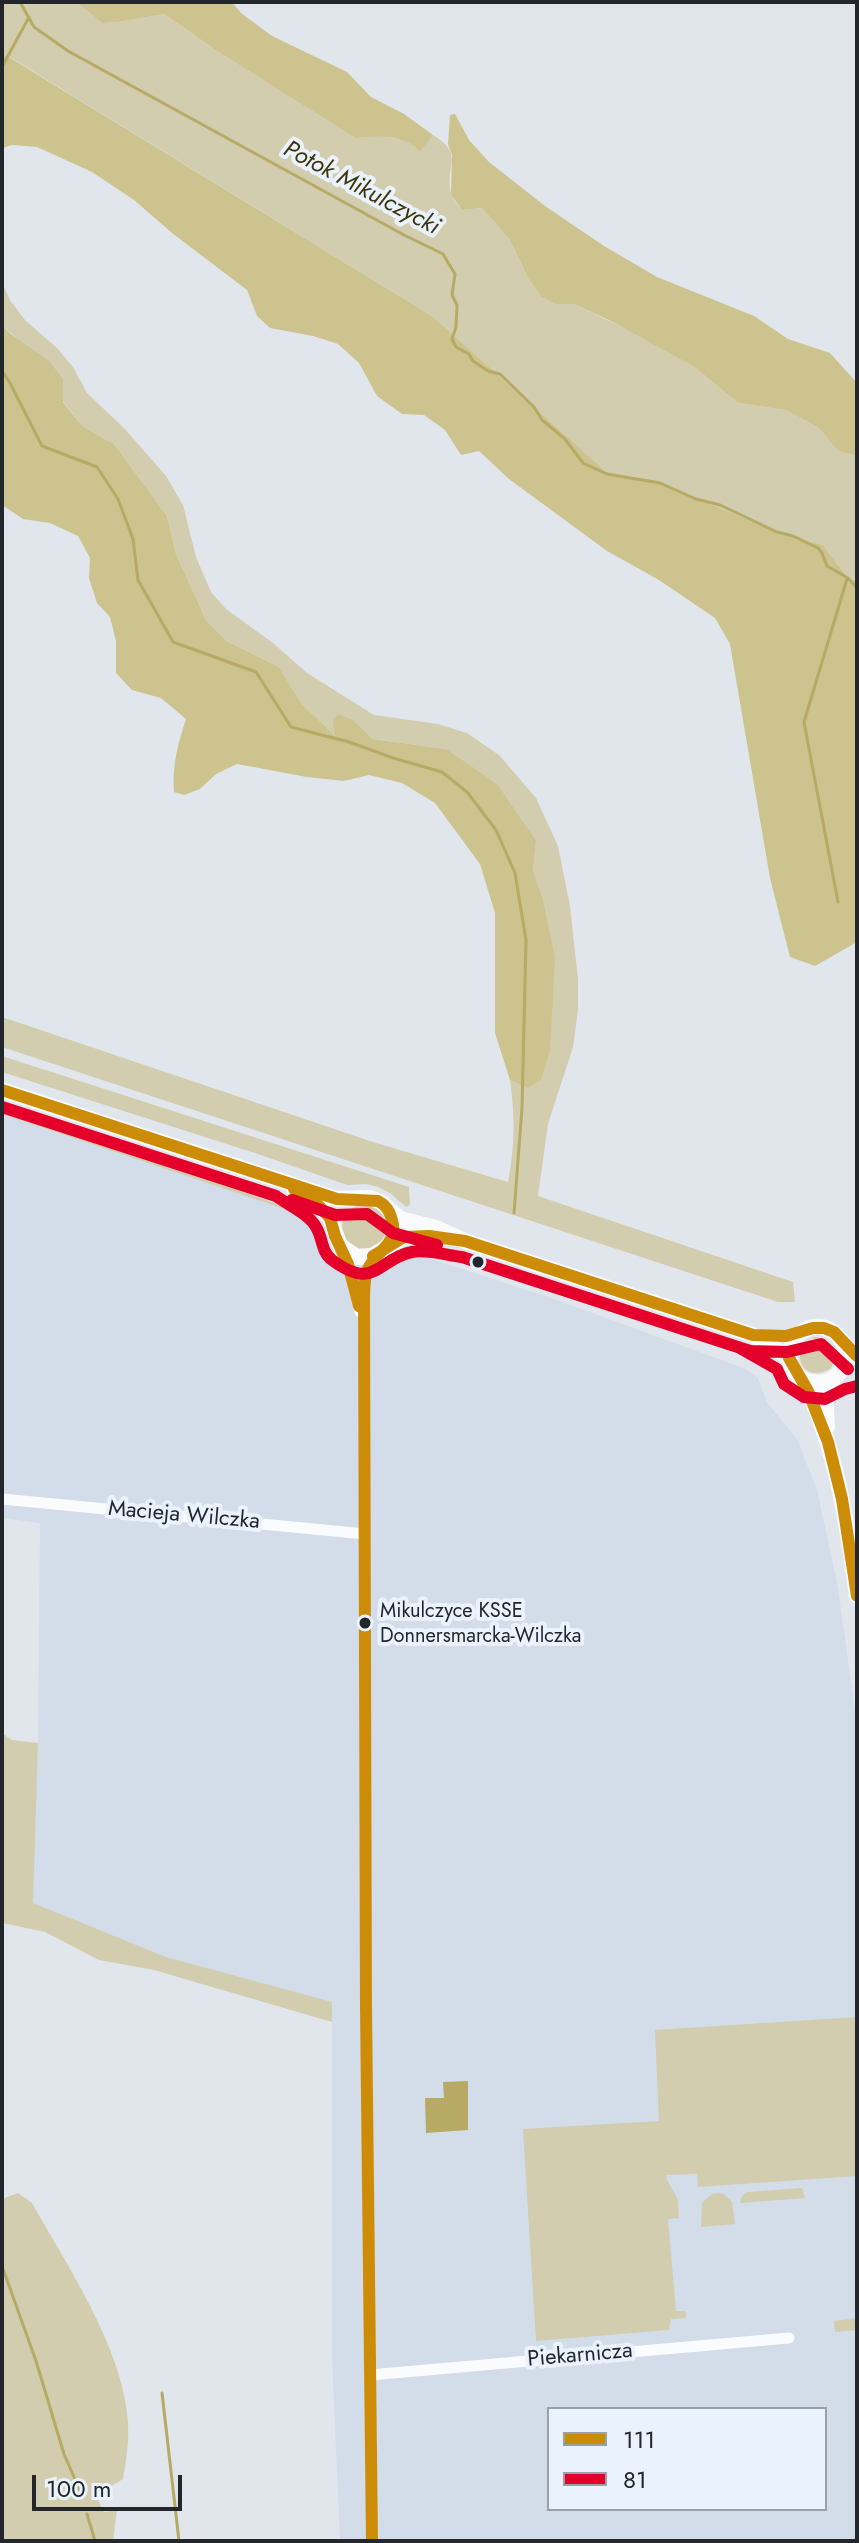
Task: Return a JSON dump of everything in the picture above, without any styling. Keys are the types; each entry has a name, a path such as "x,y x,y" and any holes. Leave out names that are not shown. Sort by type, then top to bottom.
{"street":[{"path":"2,1090 337,1199 370,1198 381,1202 400,1219 436,1228 465,1241 753,1335 789,1358"},
{"path":"283,1182 319,1206 333,1226 348,1264 364,1332"},
{"path":"333,1226 341,1208 352,1199"},
{"path":"372,2541 364,1332 366,1276 369,1266 384,1249 394,1228 388,1209"},
{"path":"340,1246 357,1257 372,1256 404,1237 414,1235 465,1241"},
{"path":"753,1335 787,1336 821,1327 835,1333 857,1356"},
{"path":"800,1333 791,1346 791,1366 802,1379 828,1444"},
{"path":"844,1345 845,1362 825,1392 828,1444 857,1596"},
{"path":"802,1379 815,1383 857,1370"},
{"name":"Macieja Wilczka","path":"2,1499 365,1534"},
{"name":"Piekarnicza","path":"370,2375 789,2338"}],"shaded area":[{"path":"2,2 76,2 102,23 164,14 217,51 356,137 380,135 426,141 433,135 443,142 451,154 450,183 455,202 462,210 482,208 510,240 527,276 556,304 574,304 645,338 693,366 738,403 785,410 818,427 838,451 857,456 857,581 848,578 823,545 777,532 660,483 607,474 432,316 8,56 2,56"},
{"path":"76,2 232,2 241,13 272,36 347,72 371,97 404,114 433,135 420,151 406,141 390,137 356,138 164,14 102,23"},
{"path":"2,56 7,56 432,316 607,473 660,483 777,532 823,545 848,578 857,581 857,942 815,966 790,957 770,878 730,644 715,618 659,580 607,551 509,479 479,451 461,455 445,430 424,415 402,414 377,396 359,363 338,344 270,328 257,316 247,290 134,200 92,172 37,147 12,145 2,148"},
{"path":"455,114 469,140 489,162 545,206 604,246 657,277 754,316 788,339 830,353 857,383 857,456 838,451 818,427 785,410 738,403 693,366 611,321 574,304 556,304 541,296 527,276 510,240 482,208 462,210 451,195 452,155 448,144 450,115"},
{"path":"2,282 10,300 25,320 57,348 73,367 87,393 124,428 166,476 183,505 196,557 211,592 226,609 273,643 307,673 374,715 438,724 467,733 499,755 536,798 558,846 570,906 578,979 573,1047 548,1124 538,1196 793,1282 795,1302 778,1302 2,1047 2,1017 376,1143 508,1182 514,1131 510,1080 527,1088 555,958 543,899 533,870 536,841 446,749 373,739 353,720 337,738 301,703 279,667 227,641 206,620 176,554 167,516 114,444 82,426 63,401 63,379 2,325"},
{"path":"2,325 49,361 63,379 63,402 82,426 114,444 167,516 176,554 206,620 227,641 279,667 301,703 335,736 333,722 338,714 353,720 373,739 446,749 497,784 536,841 533,870 543,899 555,957 550,1051 541,1080 527,1088 510,1080 495,1033 495,913 480,864 435,803 402,783 369,775 344,781 237,764 216,774 200,789 184,795 174,792 176,755 186,719 161,698 132,690 116,673 116,641 110,617 97,603 89,578 90,558 78,536 50,523 23,519 2,505"},
{"path":"2,1056 409,1187 410,1205 406,1207 378,1187 347,1185 2,1072"},
{"path":"2,1108 205,1177 311,1217 328,1254 311,1218 2,1114"},
{"path":"2,1114 311,1218 328,1254 388,1268 419,1255 551,1298 746,1369 758,1378 767,1402 798,1441 817,1490 837,1582 857,1724 857,2541 340,2541 332,2357 332,2003 166,1957 32,1903 38,1743 40,1523 2,1518"},
{"path":"364,1205 380,1211 386,1227 380,1243 364,1249 348,1243 342,1227 348,1211"},
{"path":"817,1337 830,1343 836,1356 831,1368 817,1373 806,1370 800,1354 802,1346 819,1350 821,1341 811,1338"},
{"path":"2,1733 12,1740 38,1743 33,1903 166,1957 332,2002 332,2022 154,1970 99,1960 45,1932 2,1923"},
{"path":"857,2017 857,2176 698,2187 697,2174 666,2175 678,2200 679,2218 668,2219 676,2311 685,2311 686,2318 671,2319 669,2330 536,2341 523,2129 659,2121 655,2030"},
{"path":"468,2081 468,2130 426,2133 425,2098 444,2098 443,2082"},
{"path":"802,2188 805,2198 740,2203 742,2196 748,2192"},
{"path":"18,2193 32,2203 80,2287 121,2381 127,2412 128,2442 123,2479 103,2491 98,2500 104,2512 117,2510 113,2541 2,2541 2,2199"},
{"path":"718,2193 724,2194 732,2202 735,2224 701,2227 702,2203"},
{"path":"857,2318 857,2330 835,2332 834,2321"}],"waterway":[{"name":"Potok Mikulczycki","path":"20,2 34,27 68,51 443,254 455,274 452,295 457,305 456,327 452,339 456,347 488,371 500,374 534,407 542,420 565,439 583,463 607,474 660,483 793,536 818,548 827,566 848,578 857,588"},
{"path":"2,67 29,17"},
{"path":"2,371 42,446 97,467 118,499 133,539 138,580 173,642 256,672 291,727 442,772 467,792 496,830 515,873 526,940 522,1108 514,1213"},
{"path":"838,902 804,722 847,579"},
{"path":"2,2266 36,2361 64,2454 81,2493"},
{"path":"162,2393 179,2541"},
{"path":"87,2514 95,2541"}],"transit line":[{"name":"111","path":"2,1090 337,1199 378,1201 387,1209 392,1220 392,1236 368,1269 364,1292 366,2008 372,2541"},
{"name":"81","path":"2,1107 276,1196 313,1222 328,1257 358,1273 375,1271 400,1256 418,1251 462,1257 750,1351 787,1352 821,1344 848,1369"},
{"name":"111","path":"294,1189 319,1206 330,1218 348,1264 359,1306"},
{"name":"81","path":"292,1200 335,1215 367,1214 393,1233 437,1245"},
{"name":"111","path":"373,1256 404,1237 429,1236 465,1241 753,1335 786,1336 824,1328 834,1332 857,1356"},
{"name":"81","path":"740,1348 777,1369 784,1384 804,1397 825,1399 857,1386"},
{"name":"111","path":"789,1358 808,1391 828,1442 842,1499 857,1596"}],"place":[{"name":"Mikulczyce KSSE Donnersmarcka-Wilczka","path":"365,1623"}]}
